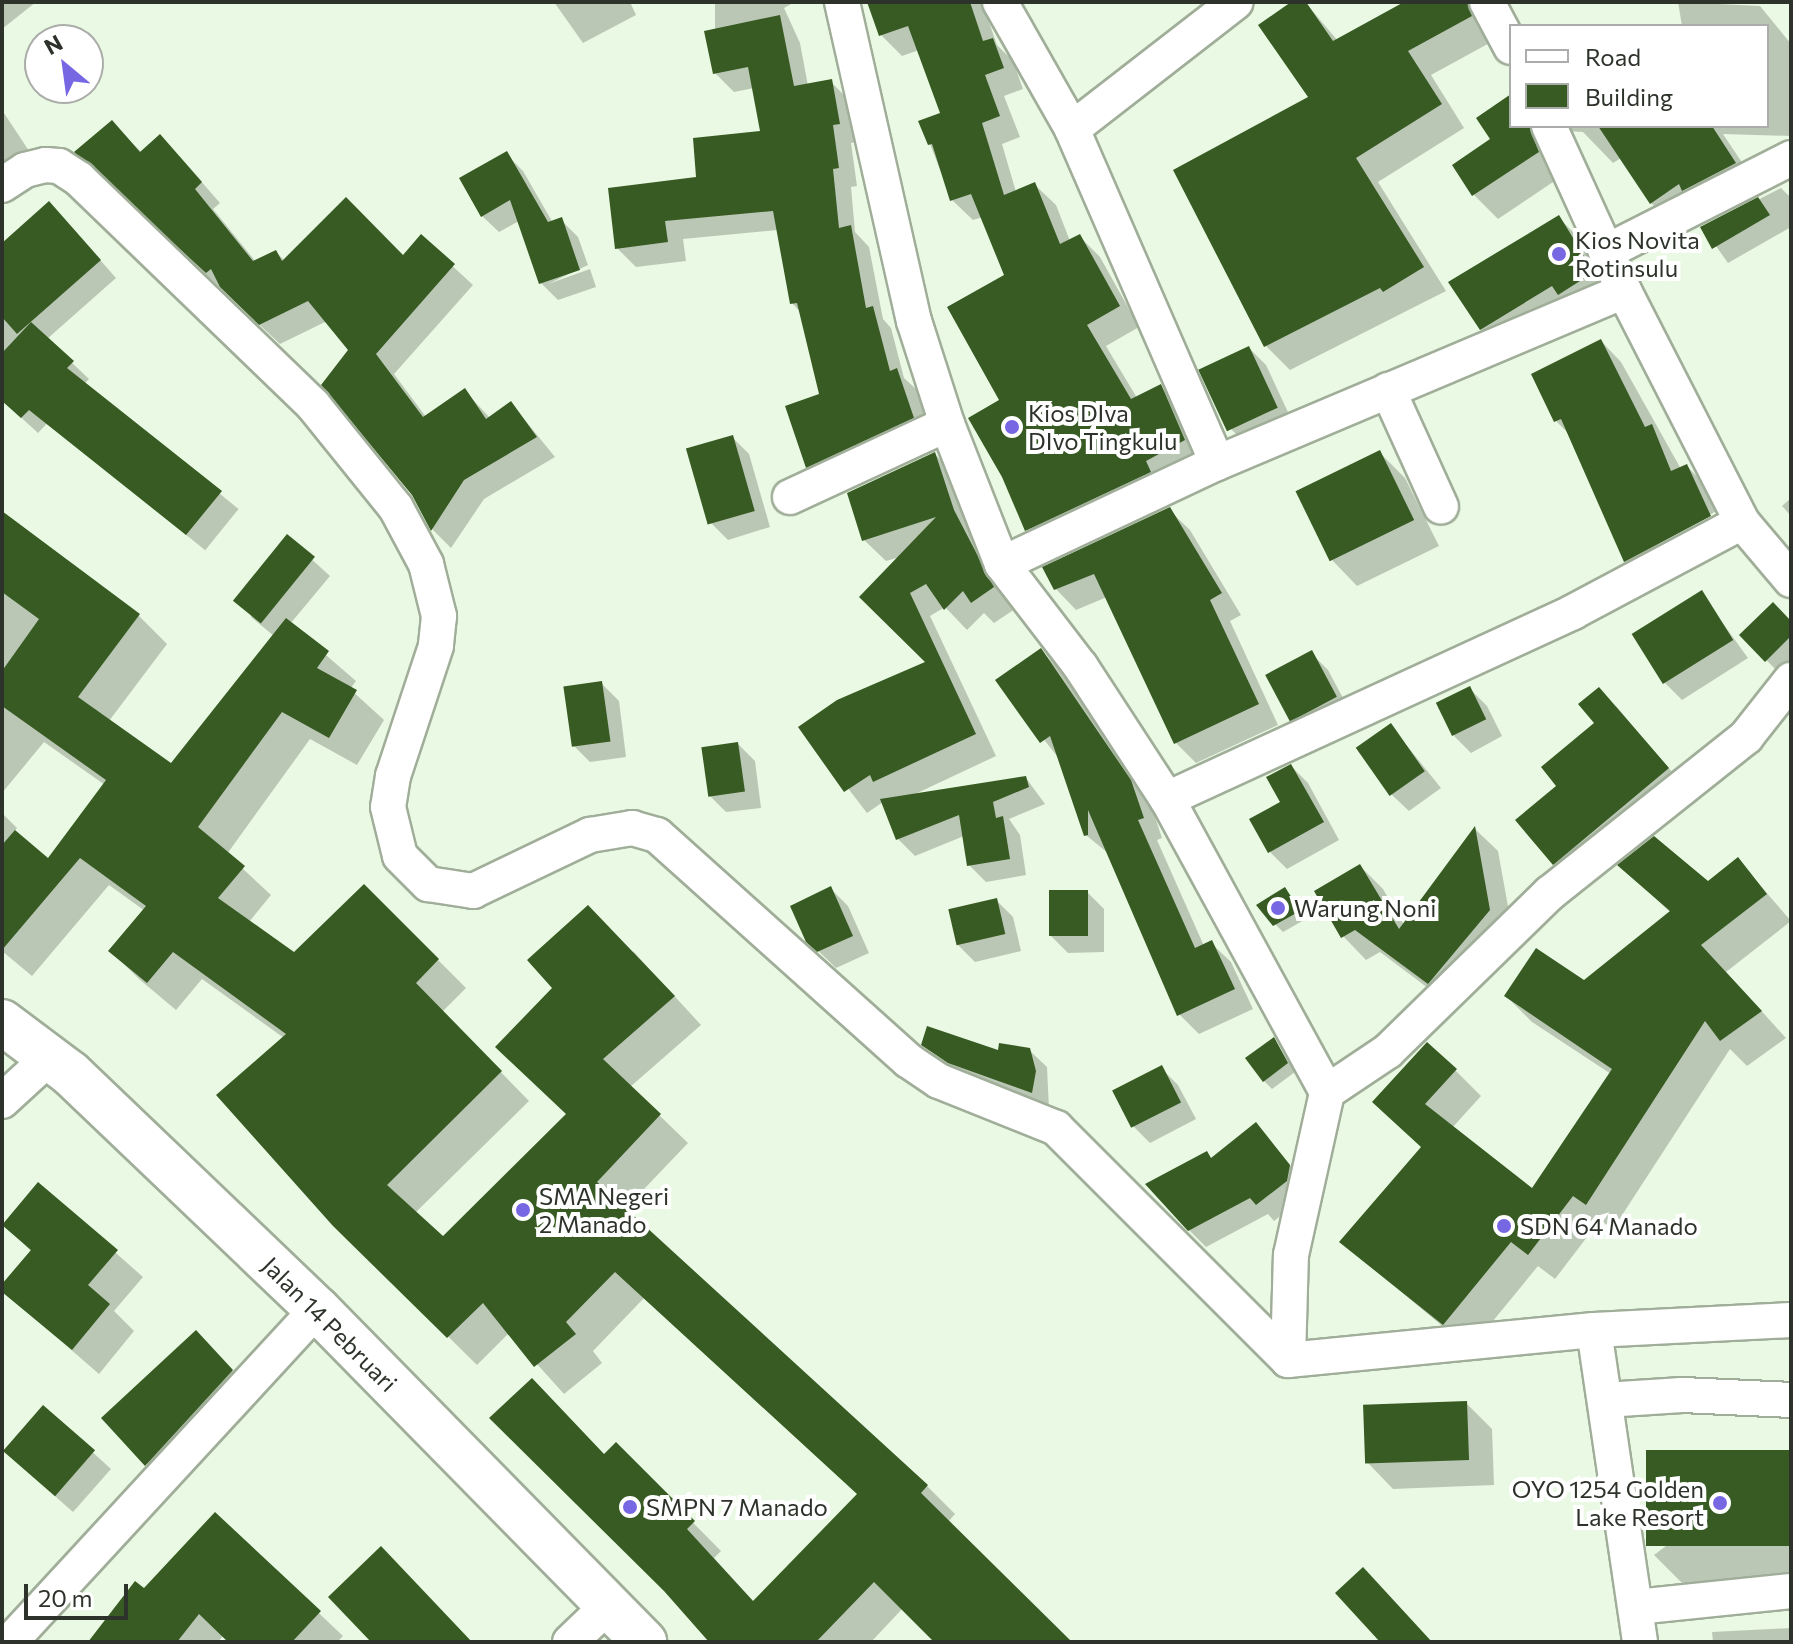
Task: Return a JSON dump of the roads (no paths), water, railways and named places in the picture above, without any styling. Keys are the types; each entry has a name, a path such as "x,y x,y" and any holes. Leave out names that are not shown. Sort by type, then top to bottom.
{"main road":[{"name":"Jalan 14 Pebruari","path":"2,1022 50,1057 317,1309 644,1642"}],"street":[{"path":"842,2 912,311 947,424 1002,564 1081,667 1167,799 1327,1092 1291,1255 1288,1360"},
{"path":"1000,2 1072,129 1217,463"},
{"path":"1072,129 1236,2"},
{"path":"1487,2 1509,43"},
{"path":"1550,128 1624,291 1742,522 1791,580"},
{"path":"1606,252 1791,158"},
{"path":"2,185 25,170 45,165 59,166 79,179 313,405 396,508 426,564 439,616 436,646 393,776 388,807 393,842 411,869 441,889 473,891 590,835 632,828 657,835 909,1061 939,1081 1056,1128 1288,1360"},
{"path":"1002,564 1217,463 1624,291"},
{"path":"1396,386 1441,507"},
{"path":"790,497 947,424"},
{"path":"1167,799 1573,612 1742,522"},
{"path":"1327,1092 1388,1051 1522,917 1746,737 1791,680"},
{"path":"2,1101 50,1057"},
{"path":"10,1642 317,1309"},
{"path":"1288,1360 1594,1330 1791,1320"},
{"path":"1594,1330 1640,1642"},
{"path":"1605,1400 1682,1395 1791,1400"},
{"path":"1636,1607 1791,1591"},
{"path":"570,1642 608,1606"}],"place":[{"name":"Kios Novita Rotinsulu","path":"1559,254"},
{"name":"Kios DIva DIvo Tingkulu","path":"1012,427"},
{"name":"Warung Noni","path":"1278,908"},
{"name":"SMA Negeri 2 Manado","path":"523,1210"},
{"name":"SDN 64 Manado","path":"1504,1226"},
{"name":"OYO 1254 Golden Lake Resort","path":"1720,1503"},
{"name":"SMPN 7 Manado","path":"630,1507"}]}
